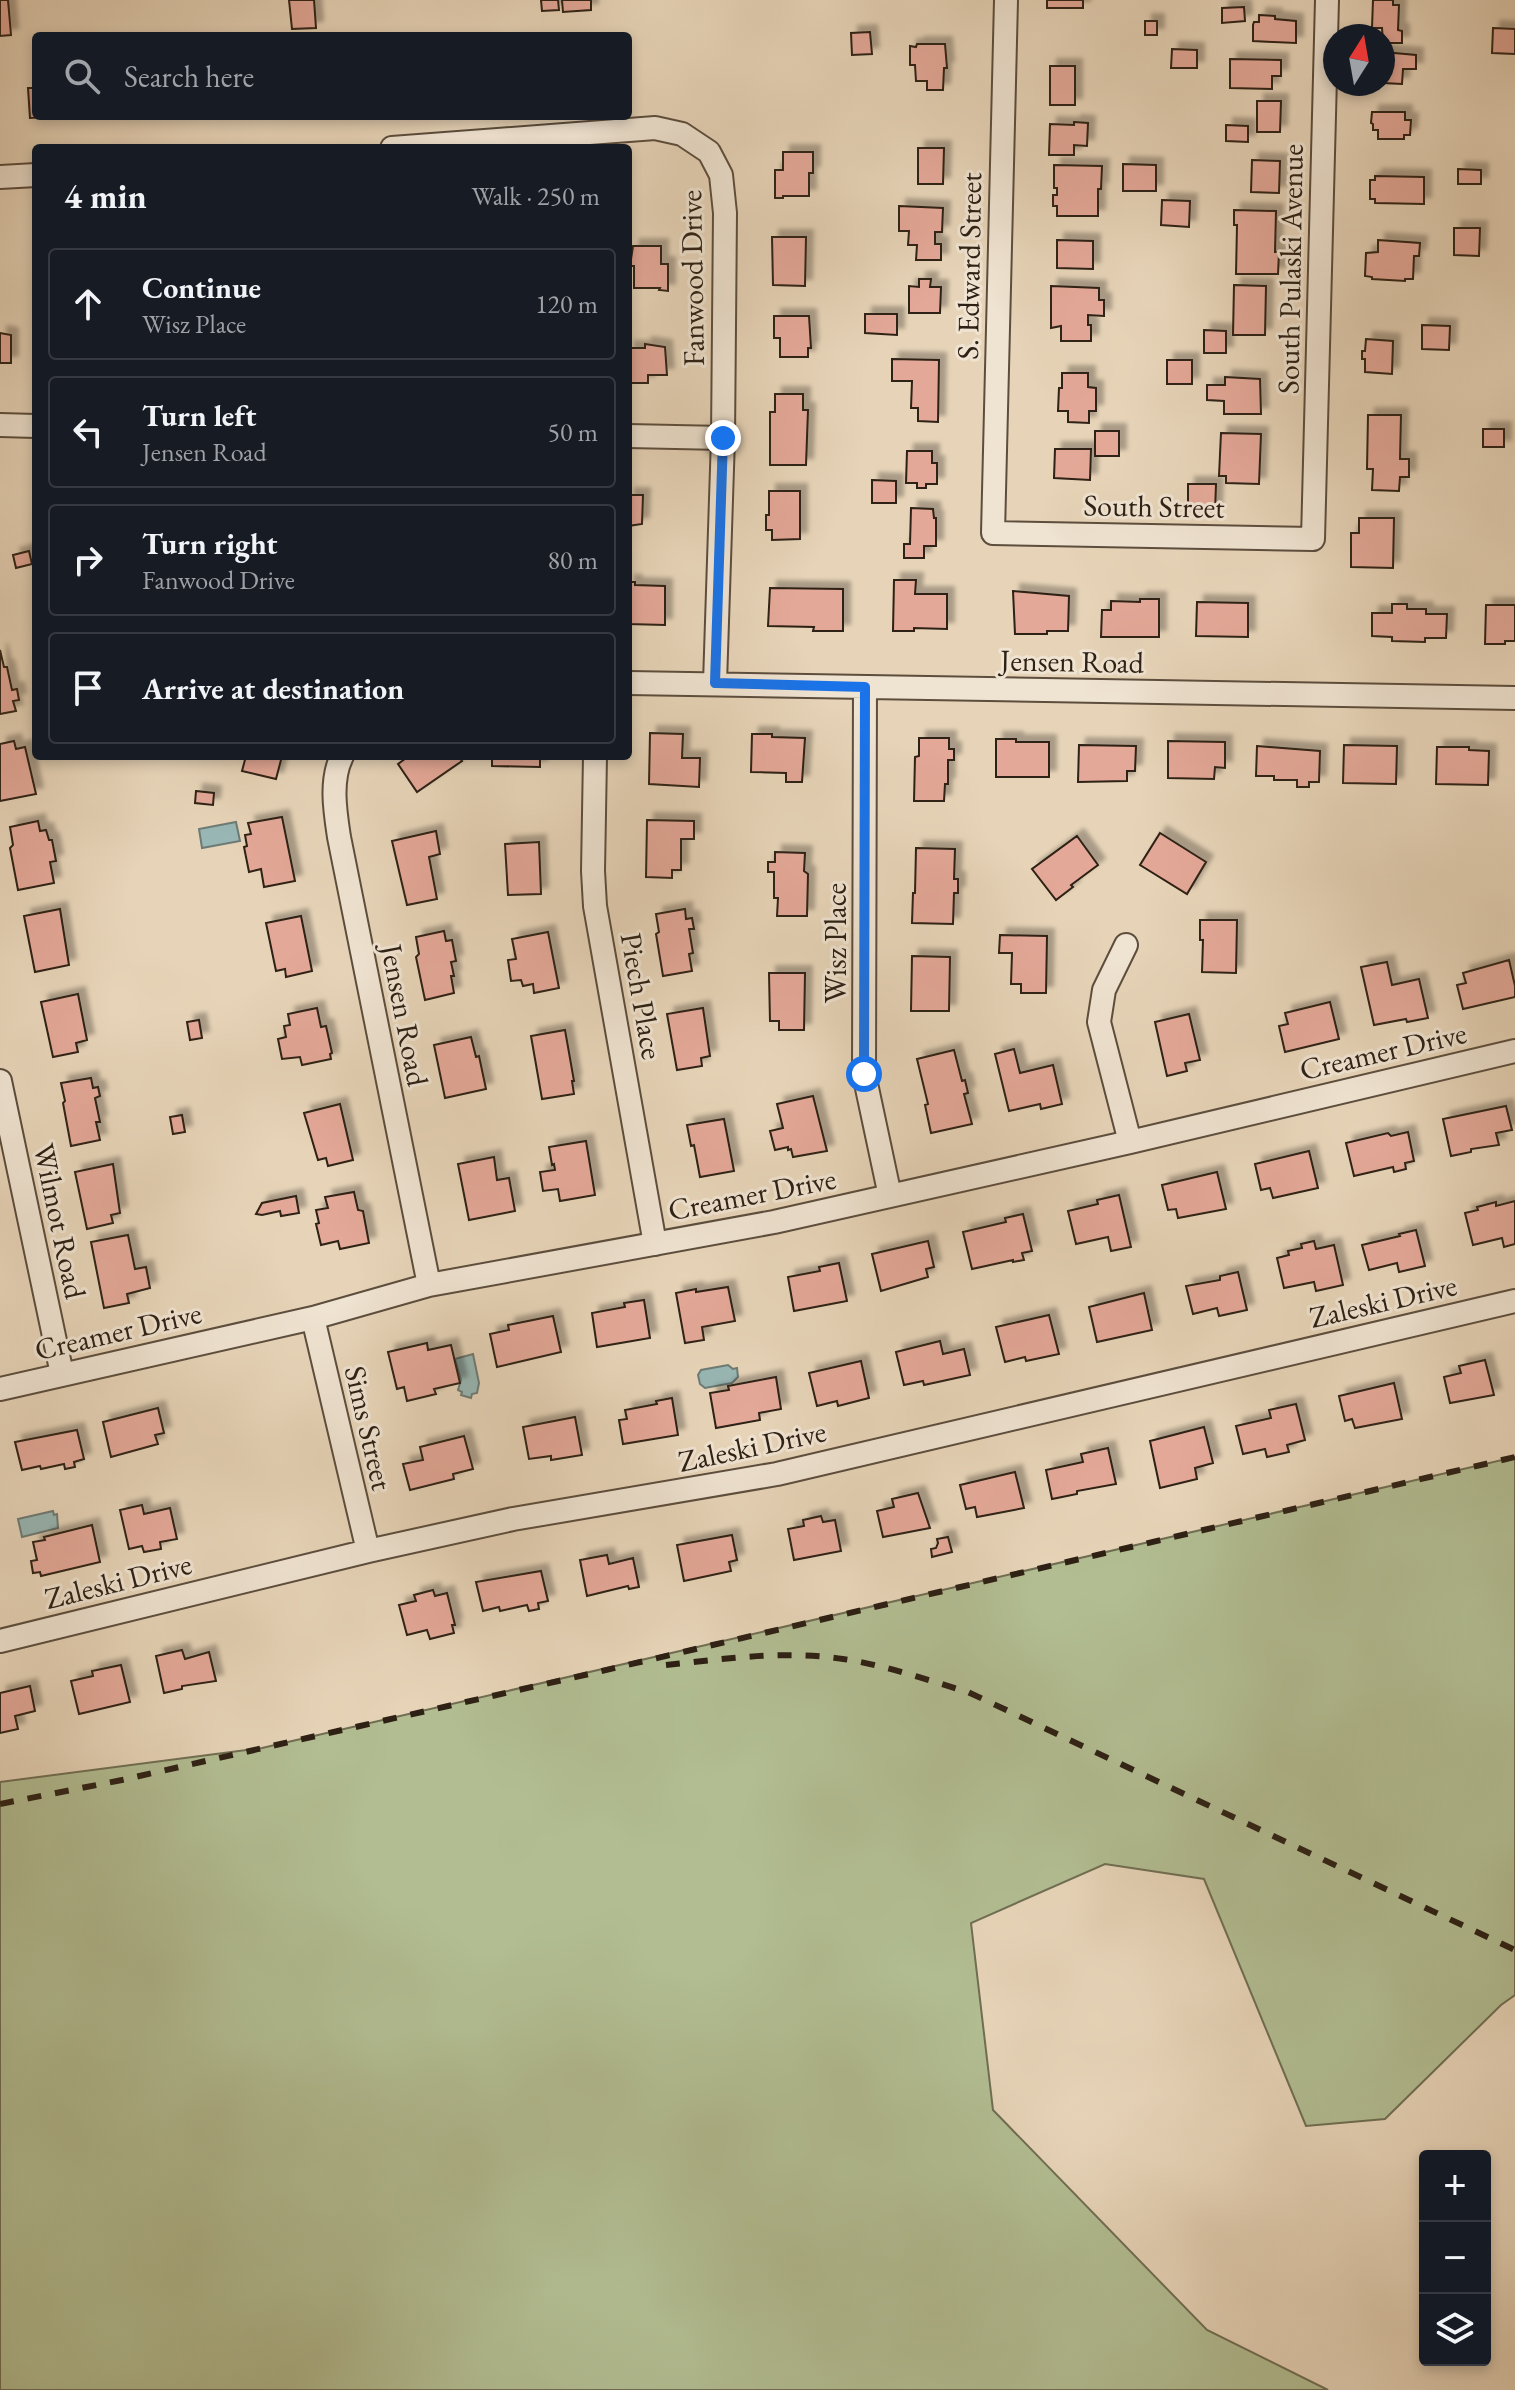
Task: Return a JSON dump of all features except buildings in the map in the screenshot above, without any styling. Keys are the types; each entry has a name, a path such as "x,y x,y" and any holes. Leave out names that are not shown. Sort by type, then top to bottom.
{"street":[{"name":"S. Edward Street","path":"993,533 1006,0"},
{"name":"South Pulaski Avenue","path":"1313,539 1327,0"},
{"name":"Fanwood Drive","path":"445,144 655,128 682,134 709,152 721,175 725,213 723,438 715,683"},
{"path":"0,177 32,175"},
{"path":"0,425 32,426"},
{"path":"632,436 723,438"},
{"name":"South Street","path":"993,533 1313,539"},
{"name":"Jensen Road","path":"632,683 1515,698"},
{"name":"Wisz Place","path":"865,687 864,1074 890,1196"},
{"name":"Jensen Road","path":"340,760 334,802 339,837 429,1285"},
{"name":"Piech Place","path":"595,760 595,906 655,1244"},
{"path":"1126,945 1104,990 1099,1022 1130,1142"},
{"name":"Creamer Drive","path":"0,1389 313,1318 429,1285 774,1222 1515,1051"},
{"name":"Wilmot Road","path":"0,1081 62,1374"},
{"name":"Zaleski Drive","path":"0,1641 368,1551 513,1519 777,1474 1515,1301"},
{"name":"Sims Street","path":"313,1318 368,1551"}],"green space":[{"path":"1515,1457 1515,1995 1501,2005 1385,2119 1306,2126 1204,1879 1105,1864 971,1923 993,2110 1207,2330 1328,2390 0,2390 0,1782 262,1748"}],"water":[{"path":"236,822 240,841 202,848 199,829"},
{"path":"473,1354 479,1383 477,1393 472,1394 471,1398 461,1395 462,1392 458,1390 461,1380 455,1359"},
{"path":"728,1365 737,1368 738,1377 732,1383 705,1388 700,1384 698,1375 701,1370"},
{"path":"53,1511 54,1515 57,1514 58,1528 22,1537 18,1519"}],"railway":[{"path":"0,1804 122,1780 589,1674 1515,1457"},
{"path":"666,1665 754,1656 821,1656 874,1665 968,1692 1515,1950"}],"route":[{"path":"723,438 715,683 865,687 864,1074"}]}
